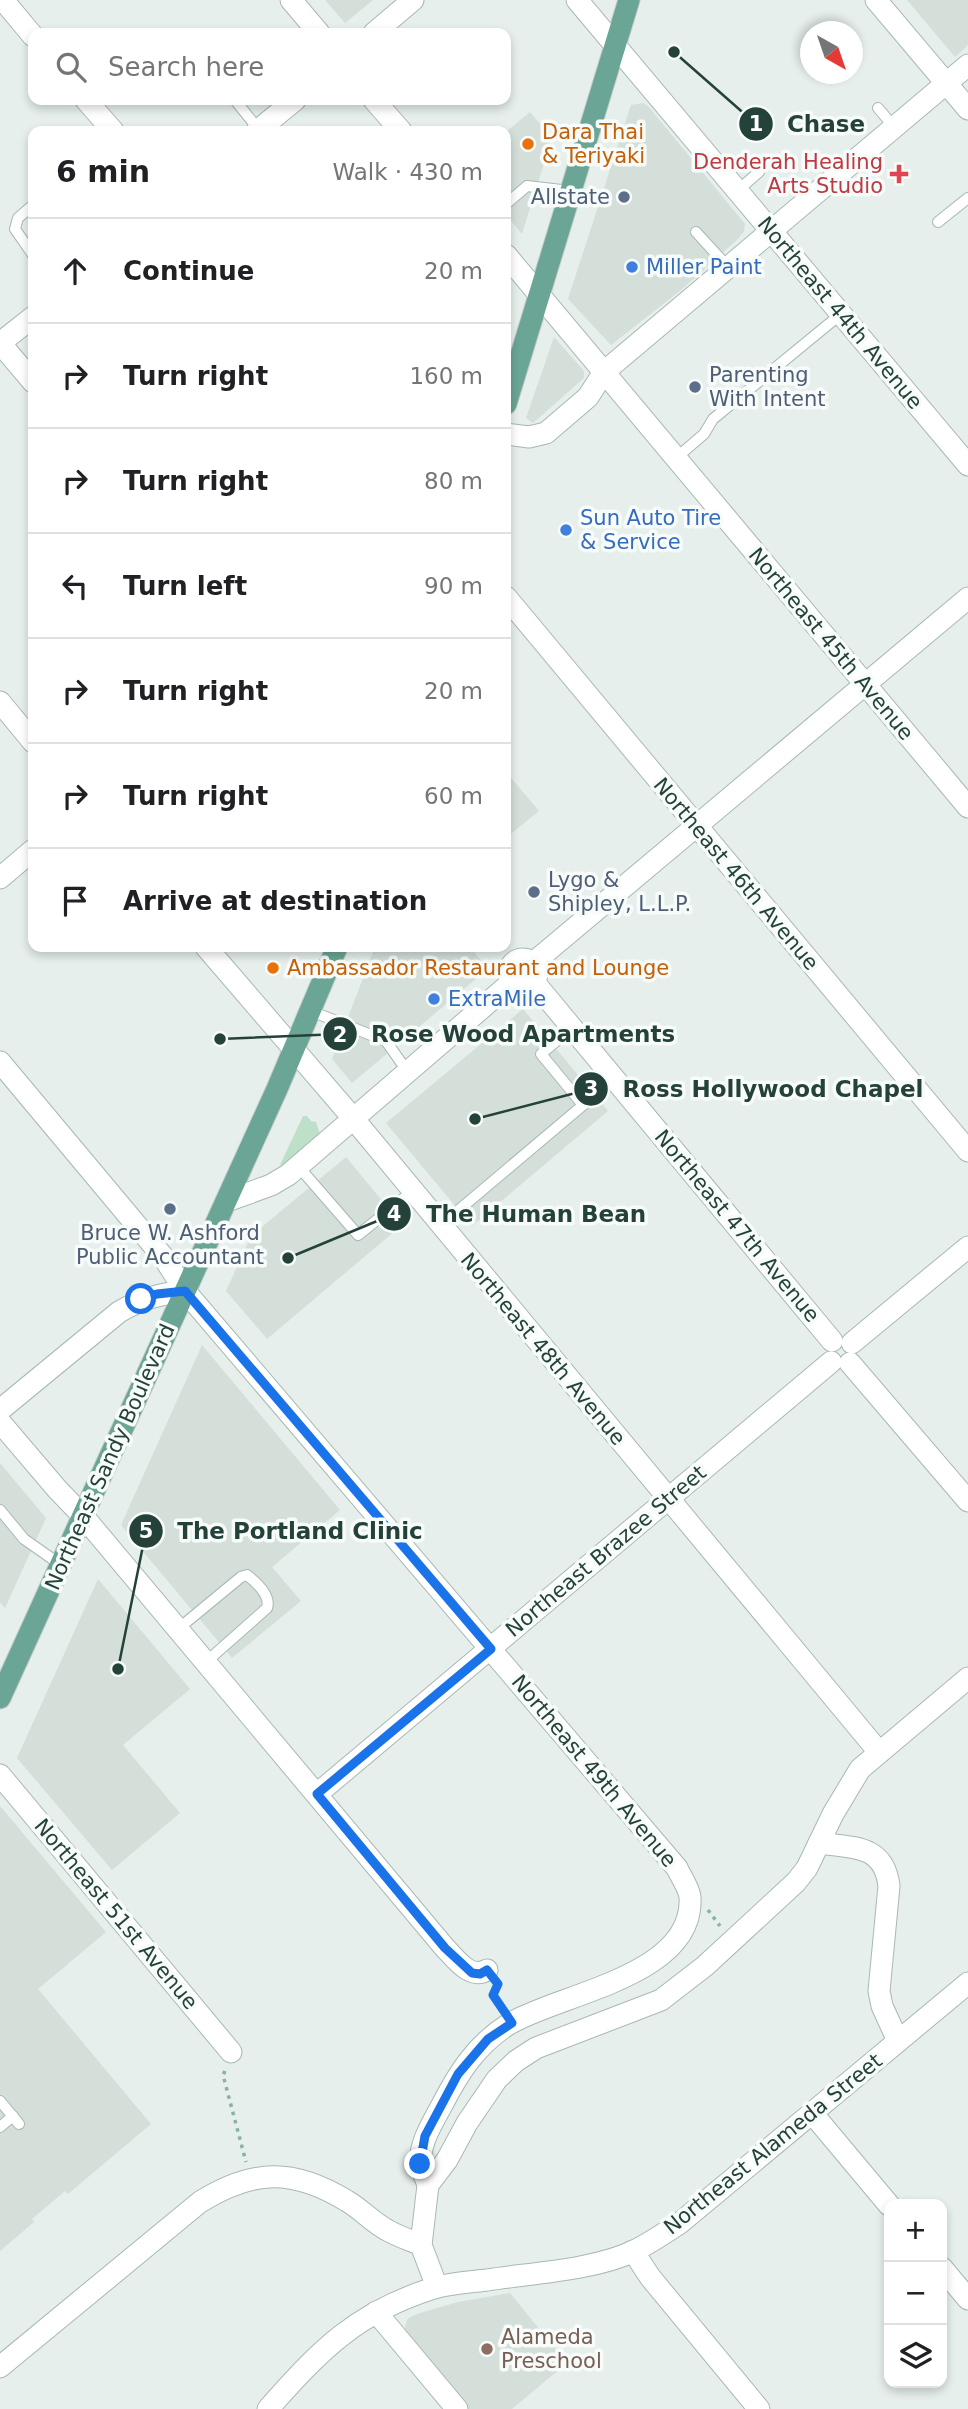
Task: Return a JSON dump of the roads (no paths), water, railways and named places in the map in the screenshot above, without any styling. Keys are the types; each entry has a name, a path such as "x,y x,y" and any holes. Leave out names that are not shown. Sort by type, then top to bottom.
{"main road":[{"path":"511,388 629,0"},
{"name":"Northeast Sandy Boulevard","path":"0,1698 227,1201 335,952"}],"street":[{"path":"3,0 28,30"},
{"path":"291,0 315,28"},
{"path":"379,28 412,0"},
{"name":"Northeast 44th Avenue","path":"577,0 968,465"},
{"path":"877,0 968,109"},
{"path":"511,435 528,437 546,433 588,397 604,372 968,65"},
{"path":"90,105 109,126"},
{"path":"264,126 289,105"},
{"path":"378,105 397,126"},
{"name":"Northeast 45th Avenue","path":"511,262 968,807"},
{"path":"28,321 0,343 28,377"},
{"path":"227,1201 271,1185 298,1166 345,1127 352,1117 407,1071 519,967 696,826 968,598"},
{"name":"Northeast 46th Avenue","path":"511,603 968,1151"},
{"path":"0,702 28,736"},
{"path":"0,878 28,854"},
{"name":"Northeast 48th Avenue","path":"210,952 352,1117 879,1752"},
{"name":"Northeast 47th Avenue","path":"519,967 968,1501"},
{"name":"Northeast 49th Avenue","path":"0,1062 164,1258 185,1291 677,1868 690,1895 688,1920 674,1943 643,1969 512,2023 488,2039 465,2064 425,2136 420,2164 428,2185"},
{"name":"Northeast Brazee Street","path":"317,1794 968,1247"},
{"path":"0,1410 118,1312 149,1296 185,1291"},
{"path":"0,1422 83,1516 445,1948 472,1973 480,1974 487,1970"},
{"path":"437,2287 421,2245 428,2185 447,2160 487,2091 516,2061 558,2039 661,2000 705,1966 796,1882 807,1868 845,1792 860,1769 968,1678"},
{"name":"Northeast 51st Avenue","path":"0,1775 231,2052"},
{"path":"819,1843 870,1852 883,1864 887,1874 879,1991 882,2006 898,2041"},
{"name":"Northeast Alameda Street","path":"268,2409 329,2344 376,2312 437,2287 593,2264 633,2251 680,2222 968,1983"},
{"path":"812,2113 884,2199"},
{"path":"0,2367 200,2202 220,2189 251,2179 282,2175 314,2183 347,2200 386,2229 421,2245"},
{"path":"633,2251 650,2277 759,2409"},
{"path":"947,2274 968,2299"},
{"path":"376,2312 457,2409"}],"lane":[{"path":"239,105 254,126"},
{"path":"878,108 894,127"},
{"path":"737,191 759,172"},
{"path":"511,200 527,186 570,191"},
{"path":"938,222 968,198"},
{"path":"28,209 18,218 15,229 28,248"},
{"path":"696,232 728,267"},
{"path":"676,458 704,434 713,419 841,314"},
{"path":"311,1011 386,1041 407,1071"},
{"path":"572,1028 541,1054 583,1105"},
{"path":"441,1225 614,1079"},
{"path":"298,1166 358,1235 413,1191"},
{"path":"0,1510 24,1539 61,1565"},
{"path":"178,1629 241,1577 247,1575 251,1578 268,1598 267,1608 206,1662"},
{"path":"0,2101 16,2120 0,2127"}],"place":[{"name":"Chase","path":"674,52"},
{"name":"Dara Thai & Teriyaki","path":"528,144"},
{"name":"Denderah Healing Arts Studio","path":"899,174"},
{"name":"Allstate","path":"624,197"},
{"name":"Miller Paint","path":"632,267"},
{"name":"Parenting With Intent","path":"695,387"},
{"name":"Sun Auto Tire & Service","path":"566,530"},
{"name":"Lygo & Shipley, L.L.P.","path":"534,892"},
{"name":"Ambassador Restaurant and Lounge","path":"273,968"},
{"name":"ExtraMile","path":"434,999"},
{"name":"Rose Wood Apartments","path":"220,1039"},
{"name":"Ross Hollywood Chapel","path":"475,1119"},
{"name":"Bruce W. Ashford Public Accountant","path":"170,1209"},
{"name":"The Human Bean","path":"288,1258"},
{"name":"The Portland Clinic","path":"118,1669"},
{"name":"Alameda Preschool","path":"487,2349"}]}
